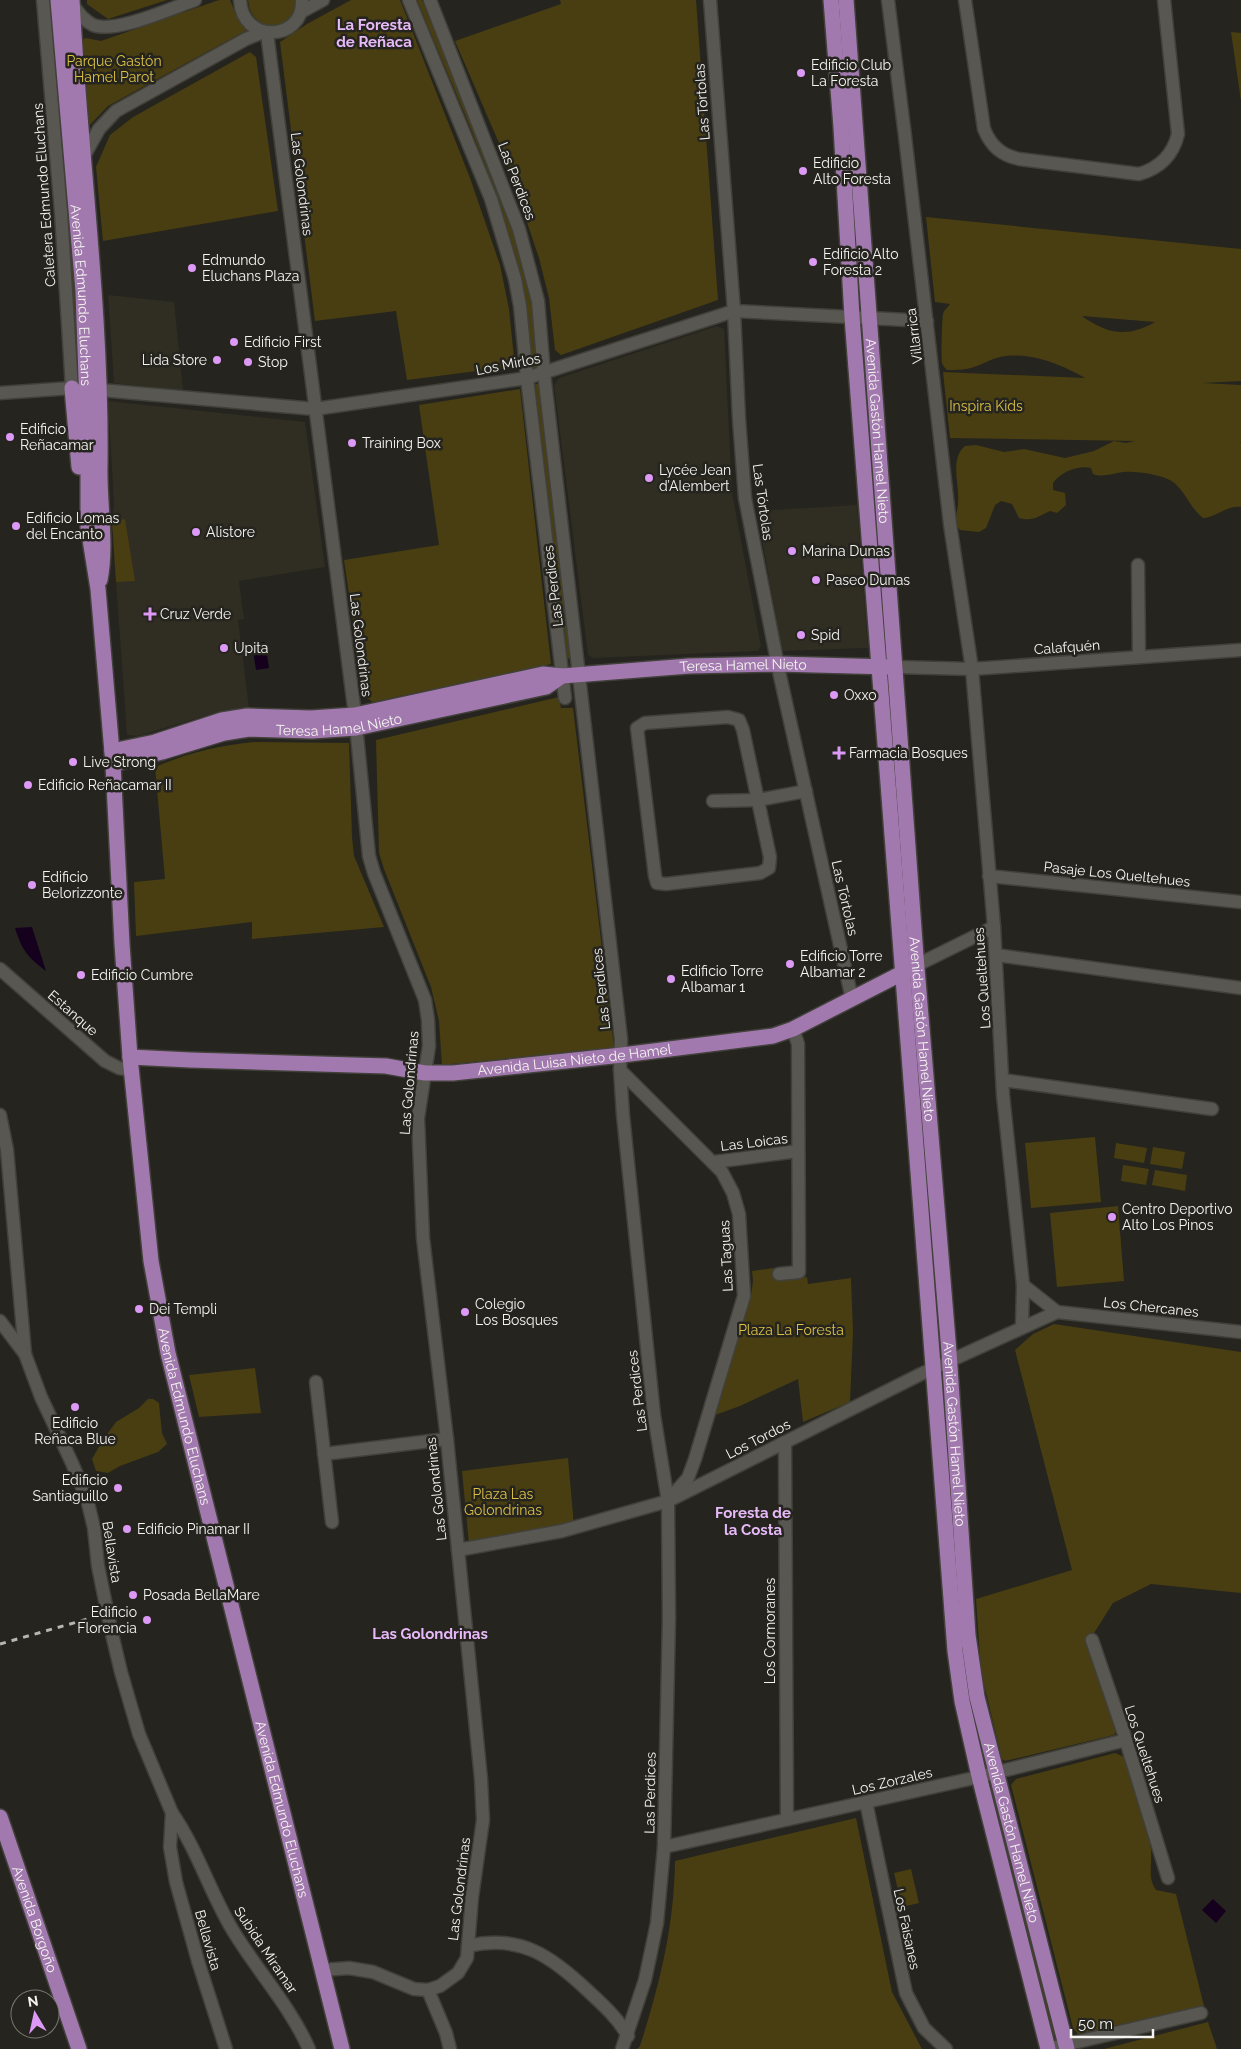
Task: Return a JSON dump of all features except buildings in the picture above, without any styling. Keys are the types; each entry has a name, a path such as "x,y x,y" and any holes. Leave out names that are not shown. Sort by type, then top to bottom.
{"main road":[{"name":"Avenida Gastón Hamel Nieto","path":"831,0 841,127 852,317 880,667 950,1361 969,1649 977,1697 1067,2047"},
{"name":"Avenida Gastón Hamel Nieto","path":"846,0 868,318 896,667 910,969 934,1368 955,1651 962,1701 979,1776 1048,2049"},
{"name":"Avenida Edmundo Eluchans","path":"67,1 57,77 82,291 87,389 100,509 103,567 98,590"},
{"name":"Avenida Edmundo Eluchans","path":"67,1 78,85 95,292 80,480 87,511 89,543 98,590 112,758 130,1063 151,1261 166,1345 342,2049"},
{"path":"57,77 72,79 78,85"},
{"name":"Teresa Hamel Nieto","path":"112,758 210,723 235,718 311,718 356,722 543,674 562,676 689,666 778,664 896,667"},
{"name":"Avenida Luisa Nieto de Hamel","path":"130,1063 190,1060 386,1066 425,1073 470,1072 621,1062 764,1038 793,1029 910,969"},
{"name":"Avenida Borgoño","path":"0,1817 79,2049"}],"street":[{"path":"43,0 57,77"},
{"path":"67,1 86,21 107,28 195,0"},
{"path":"240,0 246,20 254,27 265,32"},
{"path":"84,156 99,129 116,111 246,39 265,32 281,31 288,28 298,18 301,6 324,0"},
{"name":"Las Perdices","path":"409,0 500,226 520,306 565,698"},
{"name":"Las Perdices","path":"430,0 519,229 538,301 544,373 620,1030 623,1115 654,1415 668,1501 669,1618 664,1847 657,1923 645,1980 628,2036 622,2049"},
{"name":"Las Tórtolas","path":"710,0 734,311 745,498 778,664 852,999"},
{"name":"Villarrica","path":"888,0 950,524 972,669"},
{"path":"965,0 982,121 987,137 992,144 1004,154 1019,159 1139,174 1152,170 1163,162 1172,150 1178,134 1164,0"},
{"name":"Las Golondrinas","path":"265,32 356,722 368,847 371,865 426,1005 429,1040 418,1118 423,1238 447,1439 483,1820 472,1896 467,1958 458,1973 440,1986 428,1990"},
{"name":"Los Mirlos","path":"0,393 87,389 315,409 527,378 734,311 927,321"},
{"path":"1138,565 1139,657"},
{"name":"Calafquén","path":"896,667 972,669 1241,650"},
{"name":"Los Queltehues","path":"972,669 994,927 1003,1080 1023,1284 1022,1327"},
{"path":"728,717 739,720 743,730 758,800 770,857 769,868 760,873 666,884 657,883 653,866 637,728 645,723 728,717"},
{"path":"713,802 758,800 806,791"},
{"name":"Pasaje Los Queltehues","path":"989,876 1241,902"},
{"name":"Avenida Luisa Nieto de Hamel","path":"910,969 994,927"},
{"path":"996,955 1014,959 1241,988"},
{"name":"Estanque","path":"0,968 105,1061 119,1068 130,1063"},
{"path":"779,1274 800,1272 798,1044 793,1029"},
{"name":"Las Taguas","path":"621,1062 714,1162 728,1182 737,1203 740,1225 744,1296 688,1478 668,1501"},
{"path":"1003,1080 1212,1109"},
{"name":"Bellavista","path":"0,1115 7,1150 25,1354 40,1397 87,1499 94,1528 98,1566 121,1672 139,1734 172,1813 170,1847 176,1882 198,1961 226,2049"},
{"name":"Las Loicas","path":"714,1162 798,1152"},
{"path":"1023,1284 1057,1312"},
{"name":"Los Tordos","path":"458,1550 562,1531 668,1501 934,1368 1057,1312"},
{"name":"Los Chercanes","path":"1057,1312 1241,1332"},
{"path":"0,1321 25,1354"},
{"path":"316,1382 332,1522"},
{"path":"324,1454 447,1439"},
{"name":"Los Cormoranes","path":"785,1442 786,1819"},
{"name":"Los Queltehues","path":"1092,1640 1126,1740 1168,1878"},
{"name":"Los Zorzales","path":"664,1847 996,1773 1126,1740"},
{"name":"Los Faisanes","path":"866,1802 906,1993 924,2028 946,2049"},
{"name":"Subida Miramar","path":"172,1813 190,1844 233,1930 282,1999 309,2049"},
{"path":"468,1946 496,1942 525,1946 538,1951 555,1962 593,1995 621,2024 628,2036"},
{"path":"322,1970 349,1968 373,1972 414,1989 428,1990 446,2033 450,2049"},
{"path":"1048,2049 1067,2047 1201,2013"}],"shaded area":[{"path":"108,295 174,302 183,391 114,383"},
{"name":"Lycée Jean d’Alembert","path":"717,326 724,329 732,493 761,646 758,651 593,658 588,655 554,385 559,378"},
{"path":"108,401 305,422 325,567 239,581 244,619 238,620 249,708 218,712 138,736 127,735 112,521 114,503"},
{"name":"Paseo Dunas","path":"857,505 868,648 782,651 757,511"},
{"path":"265,642 269,668 256,670 252,644"},
{"path":"32,927 46,971 26,952 15,928"},
{"path":"1213,1899 1226,1911 1216,1923 1202,1910"}],"green space":[{"path":"87,0 167,0 108,19 87,4"},
{"name":"Parque Gastón Hamel Parot","path":"219,0 230,0 237,17 247,30 108,106 87,128 80,41 86,38 101,41"},
{"path":"248,0 295,0 294,11 289,19 282,24 273,26 257,20 251,12"},
{"path":"351,0 400,0 470,178 500,265 509,309 514,358 508,367 407,380 396,311 315,321 280,42 307,24"},
{"path":"417,0 422,0 494,177 520,253 533,311 537,366 535,369 532,367 521,277 500,206 474,137"},
{"path":"560,0 696,0 718,300 561,355 555,350 549,298 539,258 505,157 455,41 561,4"},
{"path":"1231,32 1241,33 1241,101"},
{"path":"250,52 256,57 278,211 103,241 96,167 110,135 133,117"},
{"path":"57,82 78,304 82,473 55,84"},
{"name":"Inspira Kids","path":"926,217 1241,249 1241,381 1203,383 1241,385 1241,442 1239,442 1241,443 1241,507 1231,508 1203,518 1181,490 1169,480 1157,475 1135,472 1097,475 1093,474 1091,468 1086,467 1065,473 1053,483 1053,490 1065,493 1066,505 1057,513 1050,511 1036,518 1019,518 1012,504 1001,501 995,505 986,528 979,532 960,530 955,523 958,506 956,465 960,451 965,446 976,445 1004,452 1024,449 1065,458 1094,451 1114,441 1126,443 1135,441 950,438 943,372 1085,378 1066,368 1044,360 1022,356 1000,357 971,368 947,370 942,360 942,323 944,313 950,304 935,302","holes":["1082,316 1155,322 1135,330 1117,332 1100,327"]},
{"path":"863,330 887,648 884,651 860,331"},
{"path":"535,384 539,384 571,657 568,659 565,657"},
{"path":"520,389 551,664 373,702 364,696 344,560 439,545 419,405"},
{"path":"125,519 135,581 116,582 112,521"},
{"path":"559,697 561,708 573,708 614,1048 442,1065 439,1021 431,987 379,853 376,740"},
{"path":"255,742 349,743 354,856 384,927 252,939 252,922 136,936 134,882 165,879 155,767 204,750"},
{"path":"1095,1137 1101,1202 1031,1208 1025,1143"},
{"path":"1116,1143 1147,1148 1144,1163 1114,1158"},
{"path":"1153,1147 1185,1152 1182,1169 1150,1164"},
{"path":"1123,1165 1149,1169 1146,1185 1121,1181"},
{"path":"1155,1170 1187,1175 1185,1191 1152,1185"},
{"path":"1118,1206 1124,1281 1057,1287 1050,1213"},
{"name":"Plaza La Foresta","path":"774,1268 775,1280 807,1277 808,1284 851,1278 853,1332 850,1402 803,1422 798,1379 740,1406 715,1415 751,1295 752,1271"},
{"path":"1054,1324 1241,1352 1241,1593 1151,1584 1113,1603 1089,1641 1117,1730 1114,1735 1005,1761 1002,1759 981,1672 976,1599 1072,1570 1015,1350 1033,1334"},
{"path":"255,1368 261,1413 199,1417 189,1375"},
{"path":"941,1377 944,1377 963,1636 1057,2035 1052,2036 967,1697 959,1637"},
{"path":"148,1399 153,1399 159,1403 162,1433 167,1444 158,1452 120,1466 108,1473 96,1471 92,1459 116,1422 139,1408"},
{"name":"Plaza Las Golondrinas","path":"568,1458 574,1526 469,1544 462,1471"},
{"path":"1115,1753 1124,1757 1150,1844 1151,1879 1153,1885 1156,1890 1176,1894 1204,2006 1078,2034 1073,2028 1011,1785 1016,1779"},
{"path":"856,1818 892,1992 922,2049 637,2049 640,2046 647,2023 665,1955 672,1909 675,1861"},
{"path":"911,1869 919,1903 902,1907 894,1873"},
{"path":"1208,2022 1217,2049 1104,2049"}],"railway":[{"path":"0,1644 91,1618"}],"place":[{"name":"Edificio Club La Foresta","path":"801,73"},
{"name":"Edificio Alto Foresta","path":"803,171"},
{"name":"Edificio Alto Foresta 2","path":"813,262"},
{"name":"Edmundo Eluchans Plaza","path":"192,268"},
{"name":"Edificio First","path":"234,342"},
{"name":"Lida Store","path":"217,360"},
{"name":"Stop","path":"248,362"},
{"name":"Edificio Reñacamar","path":"10,437"},
{"name":"Training Box","path":"352,443"},
{"name":"Lycée Jean d’Alembert","path":"649,478"},
{"name":"Edificio Lomas del Encanto","path":"16,526"},
{"name":"Alistore","path":"196,532"},
{"name":"Marina Dunas","path":"792,551"},
{"name":"Paseo Dunas","path":"816,580"},
{"name":"Cruz Verde","path":"150,614"},
{"name":"Spid","path":"801,635"},
{"name":"Upita","path":"224,648"},
{"name":"Oxxo","path":"834,695"},
{"name":"Farmacia Bosques","path":"839,753"},
{"name":"Live Strong","path":"73,762"},
{"name":"Edificio Reñacamar II","path":"28,785"},
{"name":"Edificio Belorizzonte","path":"32,885"},
{"name":"Edificio Torre Albamar 2","path":"790,964"},
{"name":"Edificio Cumbre","path":"81,975"},
{"name":"Edificio Torre Albamar 1","path":"671,979"},
{"name":"Centro Deportivo Alto Los Pinos","path":"1112,1217"},
{"name":"Dei Templi","path":"139,1309"},
{"name":"Colegio Los Bosques","path":"465,1312"},
{"name":"Edificio Reñaca Blue","path":"75,1407"},
{"name":"Edificio Santiaguillo","path":"118,1488"},
{"name":"Edificio Pinamar II","path":"127,1529"},
{"name":"Posada BellaMare","path":"133,1595"},
{"name":"Edificio Florencia","path":"147,1620"}],"district":[{"name":"La Foresta de Reñaca","path":"374,34"},
{"name":"Foresta de la Costa","path":"753,1522"},
{"name":"Las Golondrinas","path":"430,1634"}]}
